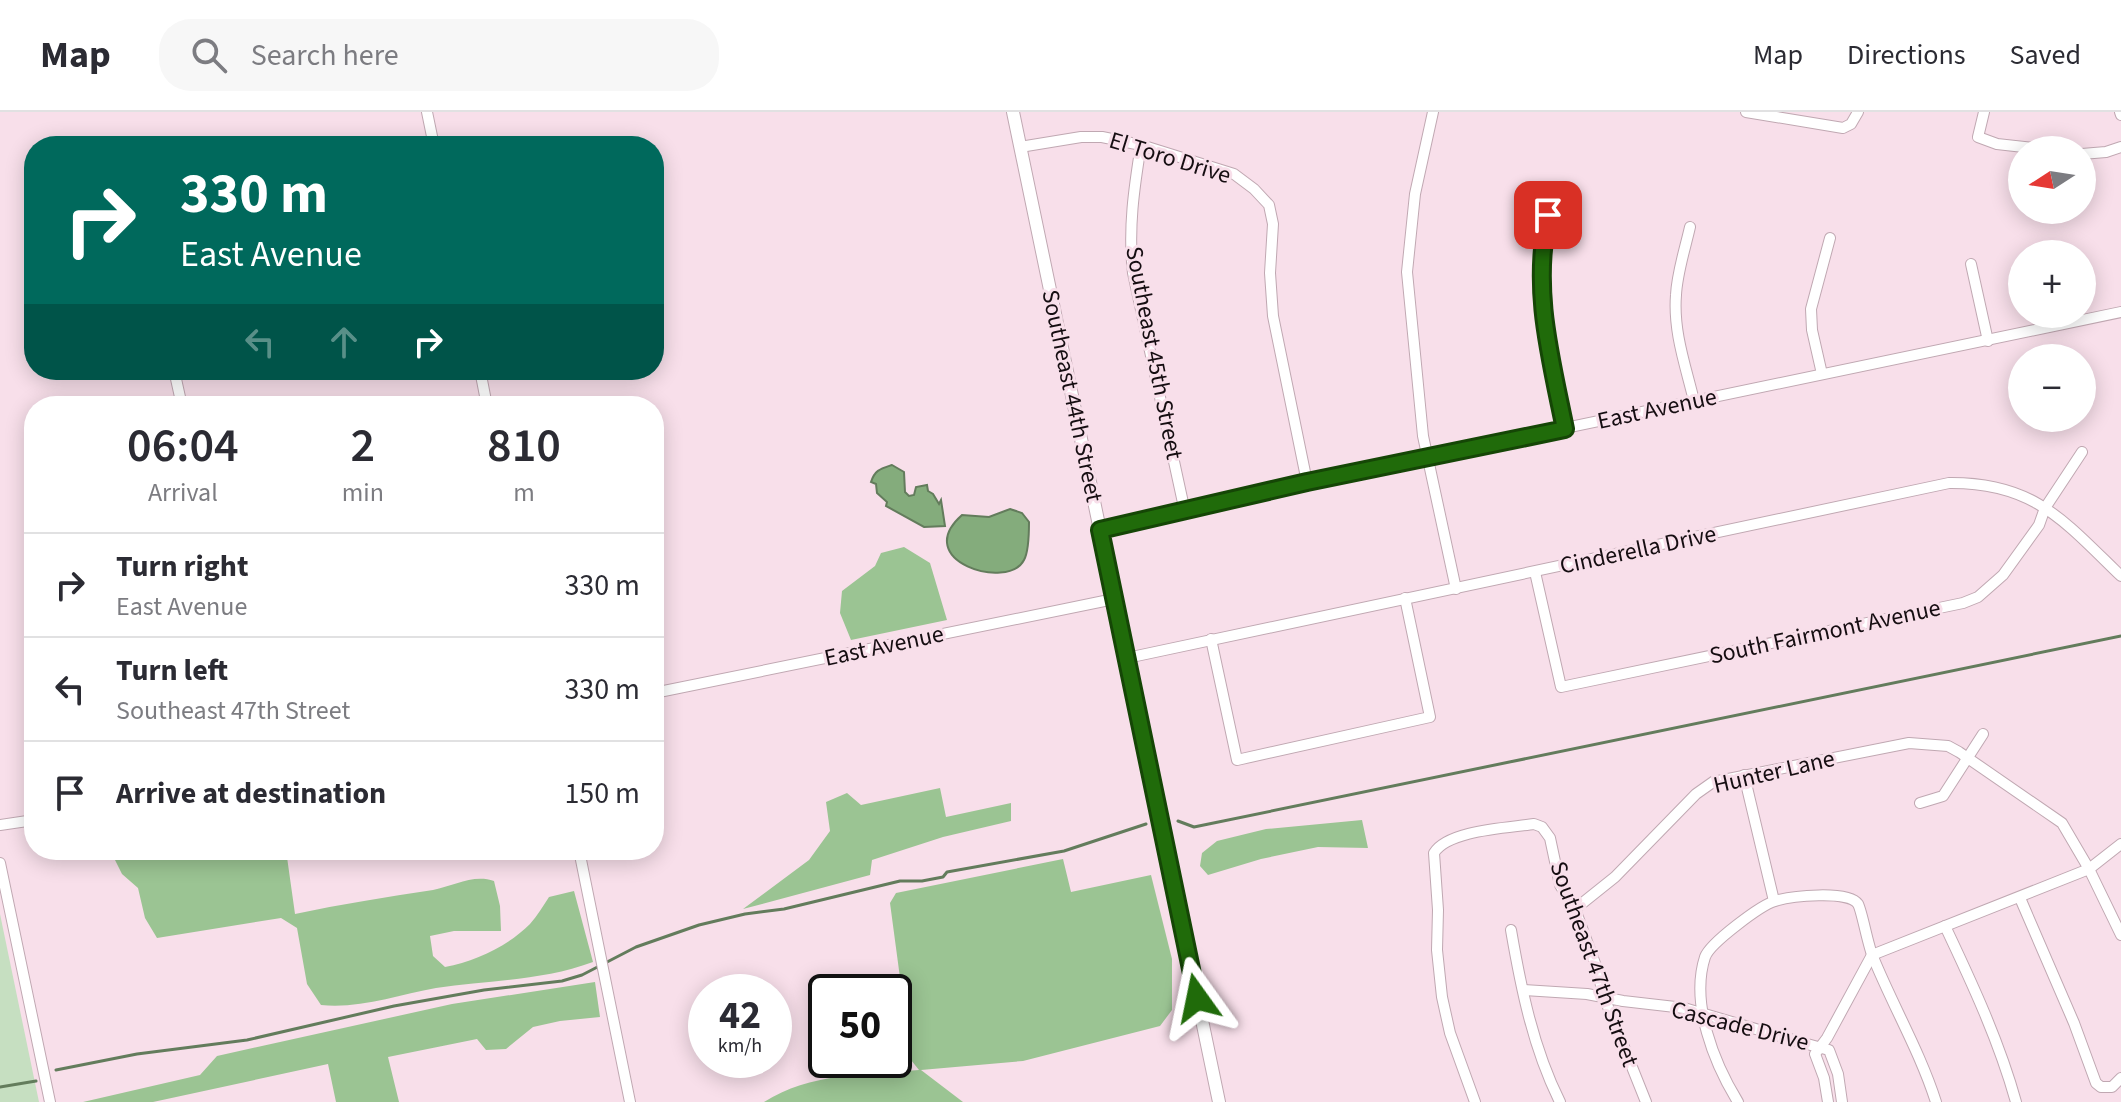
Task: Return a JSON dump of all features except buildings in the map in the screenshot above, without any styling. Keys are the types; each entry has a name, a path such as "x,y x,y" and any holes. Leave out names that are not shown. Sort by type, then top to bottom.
{"main road":[{"name":"Southeast 44th Street","path":"1013,112 1219,1102"}],"street":[{"path":"427,112 431,136"},
{"path":"1433,112 1415,194 1407,272 1417,389 1428,458 1456,589"},
{"path":"1746,112 1843,128 1851,124 1858,112"},
{"path":"1984,112 1978,137 2008,145"},
{"name":"El Toro Drive","path":"1020,147 1091,137 1141,145 1234,174 1269,205 1273,224 1270,273 1273,316 1307,482"},
{"name":"Southeast 45th Street","path":"1141,145 1132,198 1133,273 1185,512"},
{"path":"2096,153 2121,147"},
{"path":"1548,215 1541,248 1540,290 1565,429"},
{"path":"1690,227 1676,294 1676,315 1677,334 1694,401"},
{"path":"1822,374 1812,330 1811,309 1830,238"},
{"path":"1971,264 1988,341"},
{"name":"East Avenue","path":"1100,530 1307,482 2121,312"},
{"name":"South Fairmont Avenue","path":"1535,572 1561,687 1963,603 1978,597 2003,575 2039,525 2045,508 2082,452"},
{"name":"Cinderella Drive","path":"1127,658 1949,483 1976,483 2025,495 2061,517 2121,576"},
{"path":"1211,639 1237,760 1430,717 1405,598"},
{"name":"East Avenue","path":"664,691 1114,599"},
{"path":"1920,803 1943,796 1983,734"},
{"name":"Hunter Lane","path":"1575,909 1615,877 1704,787 1724,778 1909,743 1948,746 2062,823 2089,869 2121,935"},
{"path":"1744,775 1774,901"},
{"path":"0,825 24,821"},
{"name":"Southeast 47th Street","path":"1475,1102 1450,1033 1442,997 1434,853 1438,846 1454,837 1534,824 1542,827 1550,838 1560,885 1575,909 1604,997 1646,1102"},
{"path":"1872,955 2089,869 2121,844"},
{"path":"581,860 630,1102"},
{"path":"0,863 50,1102"},
{"path":"1738,1102 1720,1065 1704,1015 1700,994 1705,955 1719,938 1774,901 1846,896 1858,904 1872,955 1936,1102"},
{"path":"2020,898 2074,1023 2096,1083 2101,1087 2112,1087 2121,1078"},
{"path":"1945,926 2004,1060 2016,1102"},
{"path":"1511,930 1532,1029 1560,1102"},
{"name":"Cascade Drive","path":"1523,990 1684,1008 1820,1046 1872,955"},
{"path":"1828,1102 1824,1078 1815,1054 1820,1046 1829,1050 1838,1074 1842,1102"}],"shaded area":[{"path":"892,465 904,472 905,492 909,496 914,495 916,487 927,485 939,504 941,500 945,526 924,527 886,506 887,502 877,493 876,484 871,482 878,470"},
{"path":"1010,509 1022,513 1029,522 1026,556 1015,569 1000,573 984,572 955,558 948,546 949,531 962,515 989,517"},
{"path":"904,547 930,563 947,620 851,640 840,613 842,591 875,566 881,553"},
{"path":"940,788 946,817 1011,803 1011,821 943,837 872,860 870,875 743,909 809,860 830,831 826,802 847,793 861,805"},
{"path":"1362,820 1368,848 1318,847 1261,859 1208,875 1200,866 1202,853 1217,841 1266,829"},
{"path":"1063,859 1071,892 1151,875 1172,959 1172,1010 1160,1026 1023,1061 921,1070 963,1102 764,1102 782,1092 819,1080 912,1078 912,1070 919,1070 912,1061 912,974 899,974 890,903 896,893"},
{"path":"115,860 287,860 295,914 433,890 471,880 494,881 500,906 501,931 454,931 430,936 433,956 445,967 480,957 502,946 530,924 549,897 574,891 593,962 535,976 436,988 364,1003 321,1005 307,984 297,928 281,918 157,938 145,918 138,888 122,874"},
{"path":"0,914 39,1102 0,1102"},
{"path":"595,982 600,1017 533,1027 506,1049 486,1050 477,1039 388,1057 399,1102 336,1102 328,1064 153,1102 83,1102 200,1075 217,1056 452,1004"}],"waterway":[{"path":"1178,821 1194,827 2121,636"},
{"path":"56,1070 137,1054 247,1040 394,1006 484,990 562,981 582,975 636,947 699,925 784,909 900,881 922,881 943,877 947,872 1064,851 1146,824"},
{"path":"0,1087 36,1081"}],"route":[{"path":"1197,998 1100,530 1307,482 1565,429 1540,290 1541,248 1548,215"}]}
